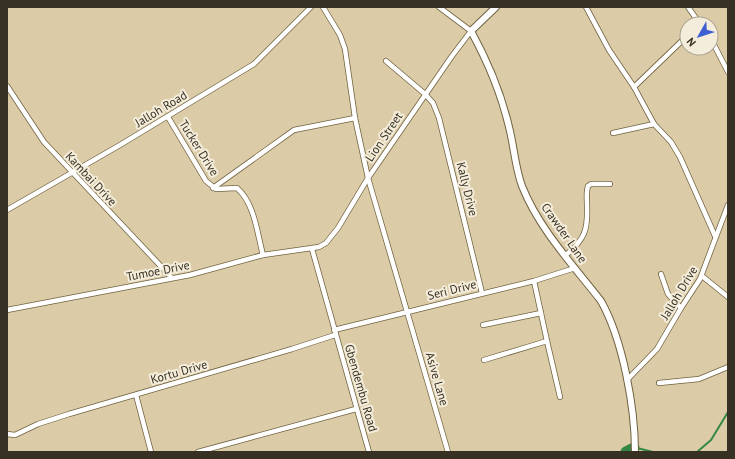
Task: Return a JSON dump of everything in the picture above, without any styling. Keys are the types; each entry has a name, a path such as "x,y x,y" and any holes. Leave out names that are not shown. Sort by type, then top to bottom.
{"street":[{"name":"Jalloh Road","path":"7,210 72,173 254,64 311,7"},
{"path":"323,7 340,35 345,49 355,118 368,178 407,312"},
{"path":"439,7 471,31 496,7"},
{"path":"586,7 609,50 634,87 654,124 672,142 715,236"},
{"path":"688,7 694,16"},
{"name":"Lion Street","path":"312,248 326,243 425,94 471,31"},
{"name":"Crawder Lane","path":"471,31 483,53 502,99 522,186 539,221 566,255 608,315 627,380 635,426 635,449"},
{"path":"634,87 679,44"},
{"path":"719,55 728,72"},
{"name":"Kally Drive","path":"386,61 425,94 433,103 439,118 482,292"},
{"name":"Kambai Drive","path":"7,86 44,142 170,277"},
{"name":"Tucker Drive","path":"168,116 200,172 213,188 237,188 244,194 249,204 263,255"},
{"path":"213,188 294,130 355,118"},
{"path":"613,133 654,124"},
{"path":"566,255 579,244 584,234 587,220 588,186 591,184 610,184"},
{"name":"Jalloh Drive","path":"627,380 657,349 702,276 715,236 728,205"},
{"name":"Tumoe Drive","path":"7,310 217,268 263,255 295,249 312,248"},
{"name":"Gbendembu Road","path":"312,248 334,332 369,452"},
{"name":"Seri Drive","path":"334,332 482,292 534,281 575,268"},
{"path":"661,274 668,294 681,308"},
{"path":"702,276 728,296"},
{"path":"534,281 546,341 560,397"},
{"name":"Asive Lane","path":"407,312 448,452"},
{"path":"483,325 541,313"},
{"name":"Kortu Drive","path":"7,434 15,435 38,424 136,395 334,332"},
{"path":"484,360 546,341"},
{"path":"659,383 699,379 728,367"},
{"path":"136,395 151,452"},
{"path":"198,452 356,409"}],"waterway":[{"path":"697,452 711,440 728,412"},
{"path":"626,452 634,448"},
{"path":"637,448 653,452"}]}
